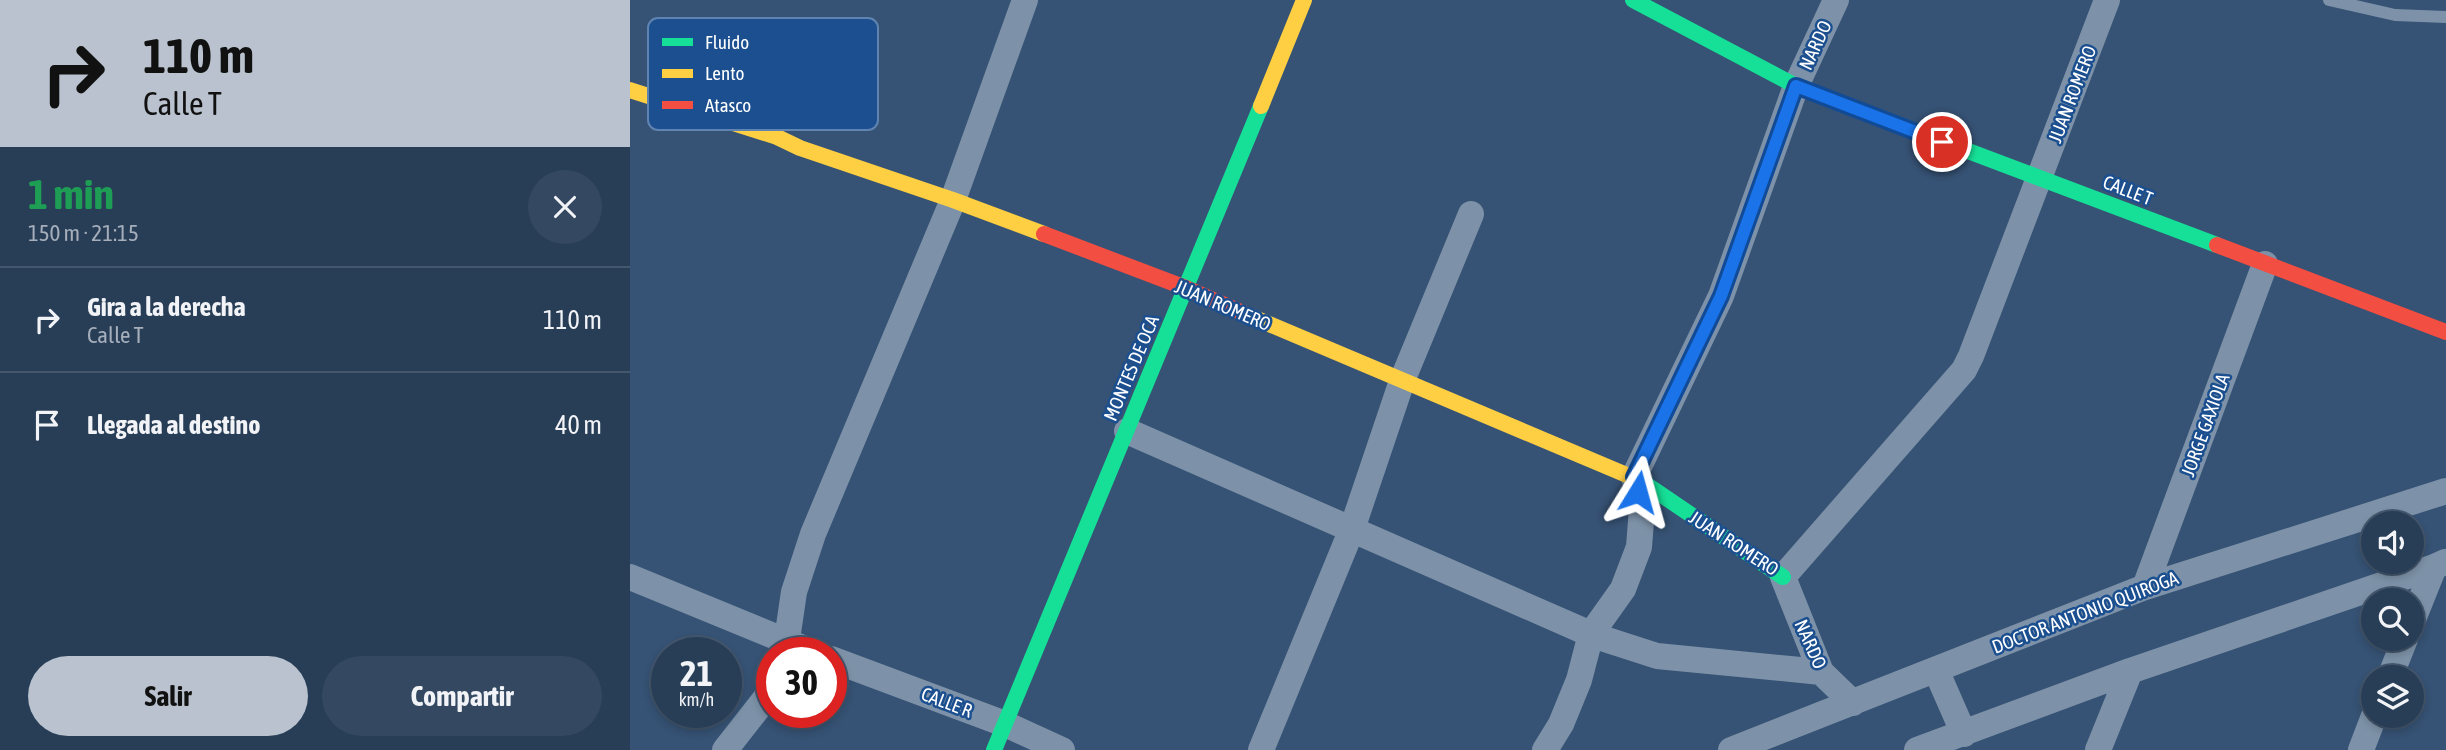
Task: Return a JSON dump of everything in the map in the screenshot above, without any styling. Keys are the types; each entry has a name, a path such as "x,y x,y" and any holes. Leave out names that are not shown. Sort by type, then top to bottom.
{"street":[{"path":"788,637 794,592 813,534 953,200 1025,0"},
{"name":"MONTES DE OCA","path":"994,750 1304,0"},
{"name":"CALLE T","path":"1633,0 1796,86 2446,332"},
{"name":"NARDO","path":"1634,477 1721,296 1796,86 1836,0"},
{"name":"JUAN ROMERO","path":"755,130 953,200 1186,288 1634,477 1783,577 1964,370 2107,0"},
{"name":"JUAN ROMERO","path":"630,90 648,96"},
{"path":"1261,750 1352,529 1402,381 1471,214"},
{"name":"JORGE GAXIOLA","path":"2145,587 2265,264"},
{"path":"1127,431 1591,634 1657,656 1821,672"},
{"path":"1545,750 1561,724 1579,680 1591,634 1623,589 1639,547 1642,509 1634,477"},
{"name":"DOCTOR ANTONIO QUIROGA","path":"1731,750 2145,587 2446,491"},
{"path":"2424,597 2440,564"},
{"path":"1917,750 2130,671 2440,564"},
{"path":"630,577 763,637"},
{"name":"NARDO","path":"1783,577 1821,672 1853,703"},
{"name":"CALLE R","path":"847,665 1005,724 1062,750"},
{"path":"1936,670 1964,734"},
{"path":"2098,750 2130,671"},
{"path":"725,750 756,710"},
{"path":"2361,750 2369,728"}],"lane":[{"path":"2329,0 2395,15 2446,18"}],"traffic: fast":[{"path":"1633,0 1796,86 2217,245"},
{"path":"994,750 1261,106"},
{"path":"1641,481 1783,577"}],"traffic: slow":[{"path":"1261,106 1304,0"},
{"path":"630,90 648,96"},
{"path":"755,130 1044,234"},
{"path":"1250,316 1641,481"}],"traffic: jam":[{"path":"1044,234 1186,288 1250,316"},
{"path":"2217,245 2446,332"}],"route":[{"path":"1638,492 1634,477 1721,296 1796,86 1942,142"}]}
